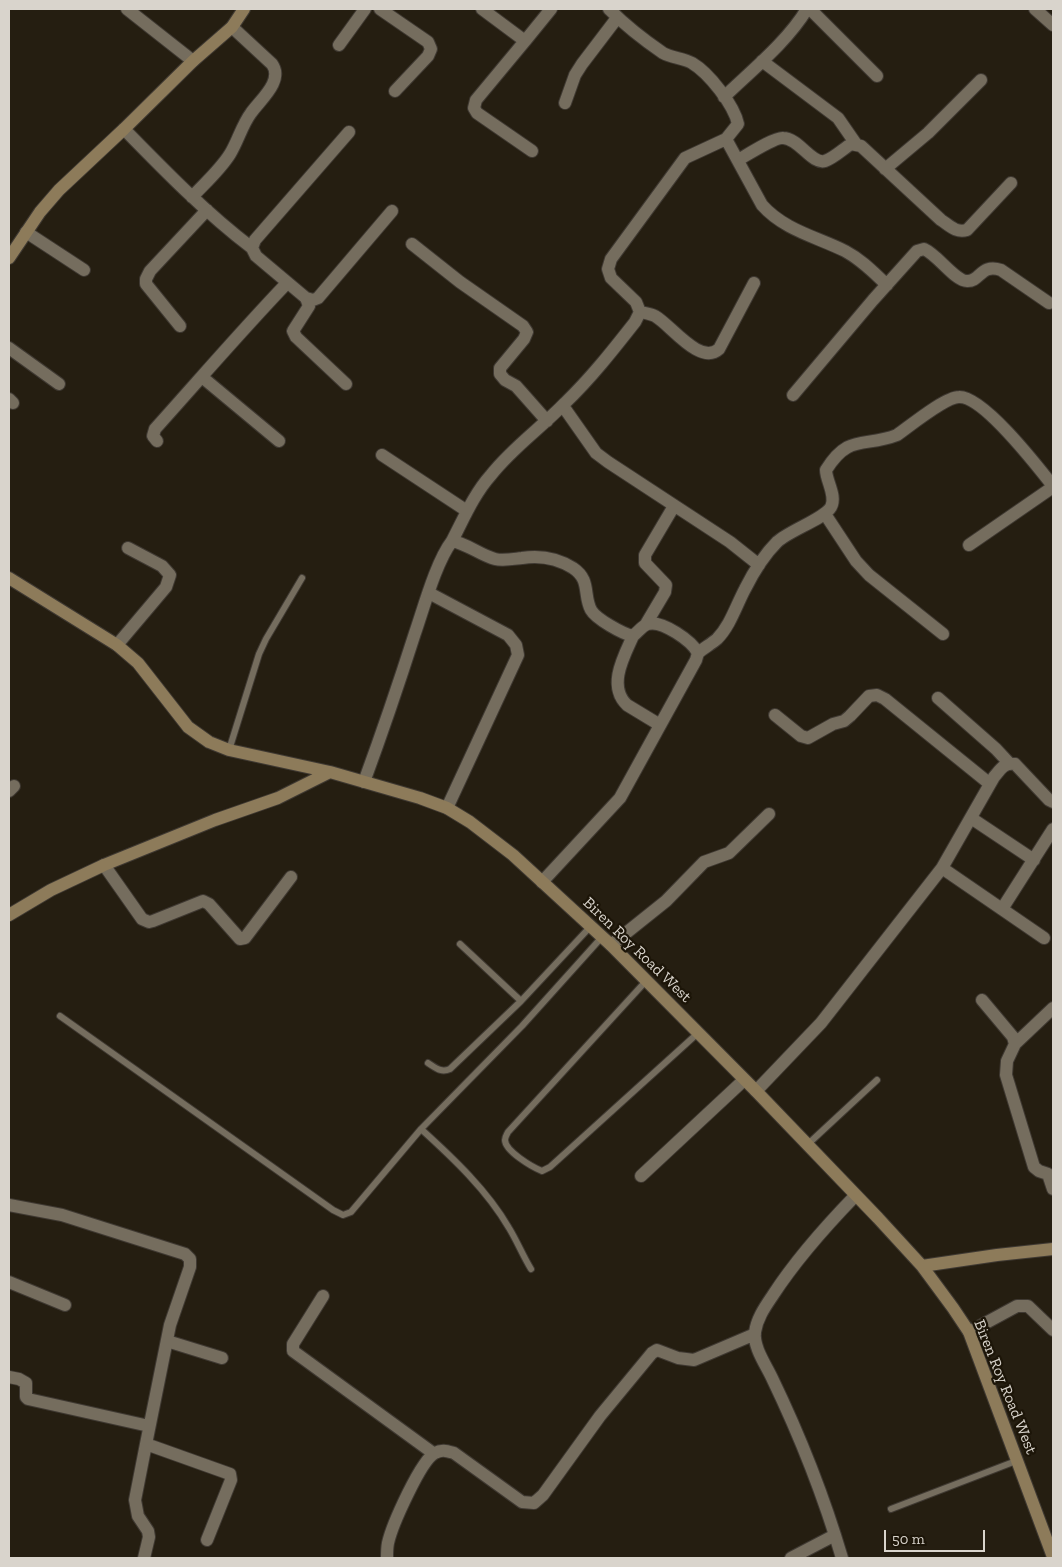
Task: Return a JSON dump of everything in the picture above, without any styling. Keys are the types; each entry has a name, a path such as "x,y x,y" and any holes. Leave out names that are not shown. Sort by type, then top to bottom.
{"main road":[{"path":"9,258 40,212 59,190 124,130 193,61 232,27 244,9"},
{"name":"Biren Roy Road West","path":"9,578 117,644 138,662 188,728 209,742 230,750 330,772 420,798 447,808 470,822 513,855 607,941 756,1091 878,1218 922,1266 953,1308 968,1332 1053,1557"},
{"path":"9,915 51,890 104,865 215,820 278,798 330,772"},
{"path":"922,1266 997,1255 1053,1250"}],"street":[{"path":"128,9 193,61"},
{"path":"339,45 365,9"},
{"path":"380,9 428,42 431,49 428,56 395,91"},
{"path":"482,9 525,41"},
{"path":"532,151 477,113 474,108 476,100 552,9"},
{"path":"724,97 762,61 801,20 808,9 877,76"},
{"path":"1035,9 1053,25"},
{"path":"364,782 392,704 428,592 447,548 478,492 508,455 563,406 593,374 636,322 640,312 636,302 611,278 608,269 611,259 685,158 726,139 738,124 724,97 708,76 697,66 664,53 613,13 575,75 565,103"},
{"path":"192,197 229,155 251,113 270,88 276,74 272,64 232,27"},
{"path":"762,61 838,118 856,144"},
{"path":"885,168 928,133 981,80"},
{"path":"124,130 206,210 252,248 256,256 306,298 313,300 318,298 392,211"},
{"path":"252,248 255,240 349,132"},
{"path":"738,160 779,138 796,142 815,160 821,162 827,161 851,144 856,144 861,146 942,220 955,230 961,232 967,230 1011,183"},
{"path":"726,139 762,205 770,213 805,234 861,260 887,285"},
{"path":"180,326 146,284 146,279 150,271 206,210"},
{"path":"26,232 84,270"},
{"path":"412,244 460,282 523,326 527,332 524,340 500,368 500,374 505,380 516,386 547,421"},
{"path":"793,395 917,251 924,249 933,253 959,278 966,282 971,281 987,268 994,267 1049,303"},
{"path":"157,441 153,436 155,429 246,325 287,283"},
{"path":"640,312 654,316 679,338 701,351 709,354 715,353 719,349 754,283"},
{"path":"306,298 309,306 293,331 296,337 346,384"},
{"path":"9,348 59,384"},
{"path":"202,377 279,441"},
{"path":"542,882 620,798 696,660 698,653 717,639 729,623 759,565 788,533 830,509 833,502 832,493 826,479 826,470 842,451 853,444 888,439 897,435 948,400 960,397 972,402 1004,428 1053,487 969,545"},
{"path":"563,406 596,452 608,462 730,542 759,565"},
{"path":"382,455 467,512"},
{"path":"660,725 622,700 617,679 619,668 633,636 646,624 665,592 666,585 645,564 645,555 674,506"},
{"path":"824,514 856,561 869,575 943,634"},
{"path":"452,541 462,543 496,559 541,556 553,559 574,569 582,576 586,585 591,610 625,634 633,636"},
{"path":"117,644 166,587 170,575 162,566 128,548"},
{"path":"428,592 508,635 516,645 518,656 447,808"},
{"path":"646,624 662,625 685,639 698,653"},
{"path":"775,715 801,736 808,738 833,724 844,721 869,696 876,695 885,699 990,784"},
{"path":"938,698 996,749 1009,763 1015,764 1053,802"},
{"path":"756,1091 821,1023 942,868 990,784 1004,766 1009,763"},
{"path":"607,941 666,901 704,862 729,853 769,814"},
{"path":"971,818 1034,860"},
{"path":"1002,909 1053,829"},
{"path":"104,865 142,919 153,921 203,901 209,904 240,940 245,938 292,877"},
{"path":"942,868 1044,938"},
{"path":"982,1000 1013,1037 1015,1044"},
{"path":"1053,1008 1015,1044 1007,1061 1006,1075 1034,1167 1048,1174 1053,1189"},
{"path":"641,1176 744,1080"},
{"path":"842,1558 793,1421 758,1348 755,1334 759,1317 789,1270 815,1237 855,1196"},
{"path":"9,1205 62,1215 185,1254 190,1259 190,1267 170,1325 135,1500 138,1516 148,1531 149,1537 144,1558"},
{"path":"9,1282 65,1305"},
{"path":"323,1296 294,1344 293,1350 433,1454"},
{"path":"968,1332 1017,1306 1028,1306 1053,1330"},
{"path":"387,1558 388,1543 404,1502 414,1480 433,1454 442,1450 454,1453 522,1502 534,1503 543,1495 600,1416 652,1353 657,1350 678,1358 694,1360 755,1334"},
{"path":"167,1341 222,1358"},
{"path":"9,1377 26,1383 26,1397 28,1399 150,1426"},
{"path":"146,1444 230,1474 231,1480 207,1540"},
{"path":"791,1558 835,1535"}],"lane":[{"path":"230,750 259,654 302,578"},
{"path":"428,1063 438,1070 445,1071 450,1069 521,1001 591,926"},
{"path":"60,1016 332,1210 343,1215 350,1212 421,1130 607,941"},
{"path":"460,944 521,1001"},
{"path":"646,981 508,1132 505,1140 509,1148 532,1167 542,1171 550,1167 698,1033"},
{"path":"807,1146 877,1080"},
{"path":"421,1130 462,1168 496,1210 508,1227 531,1269"},
{"path":"891,1509 1016,1461"}]}
